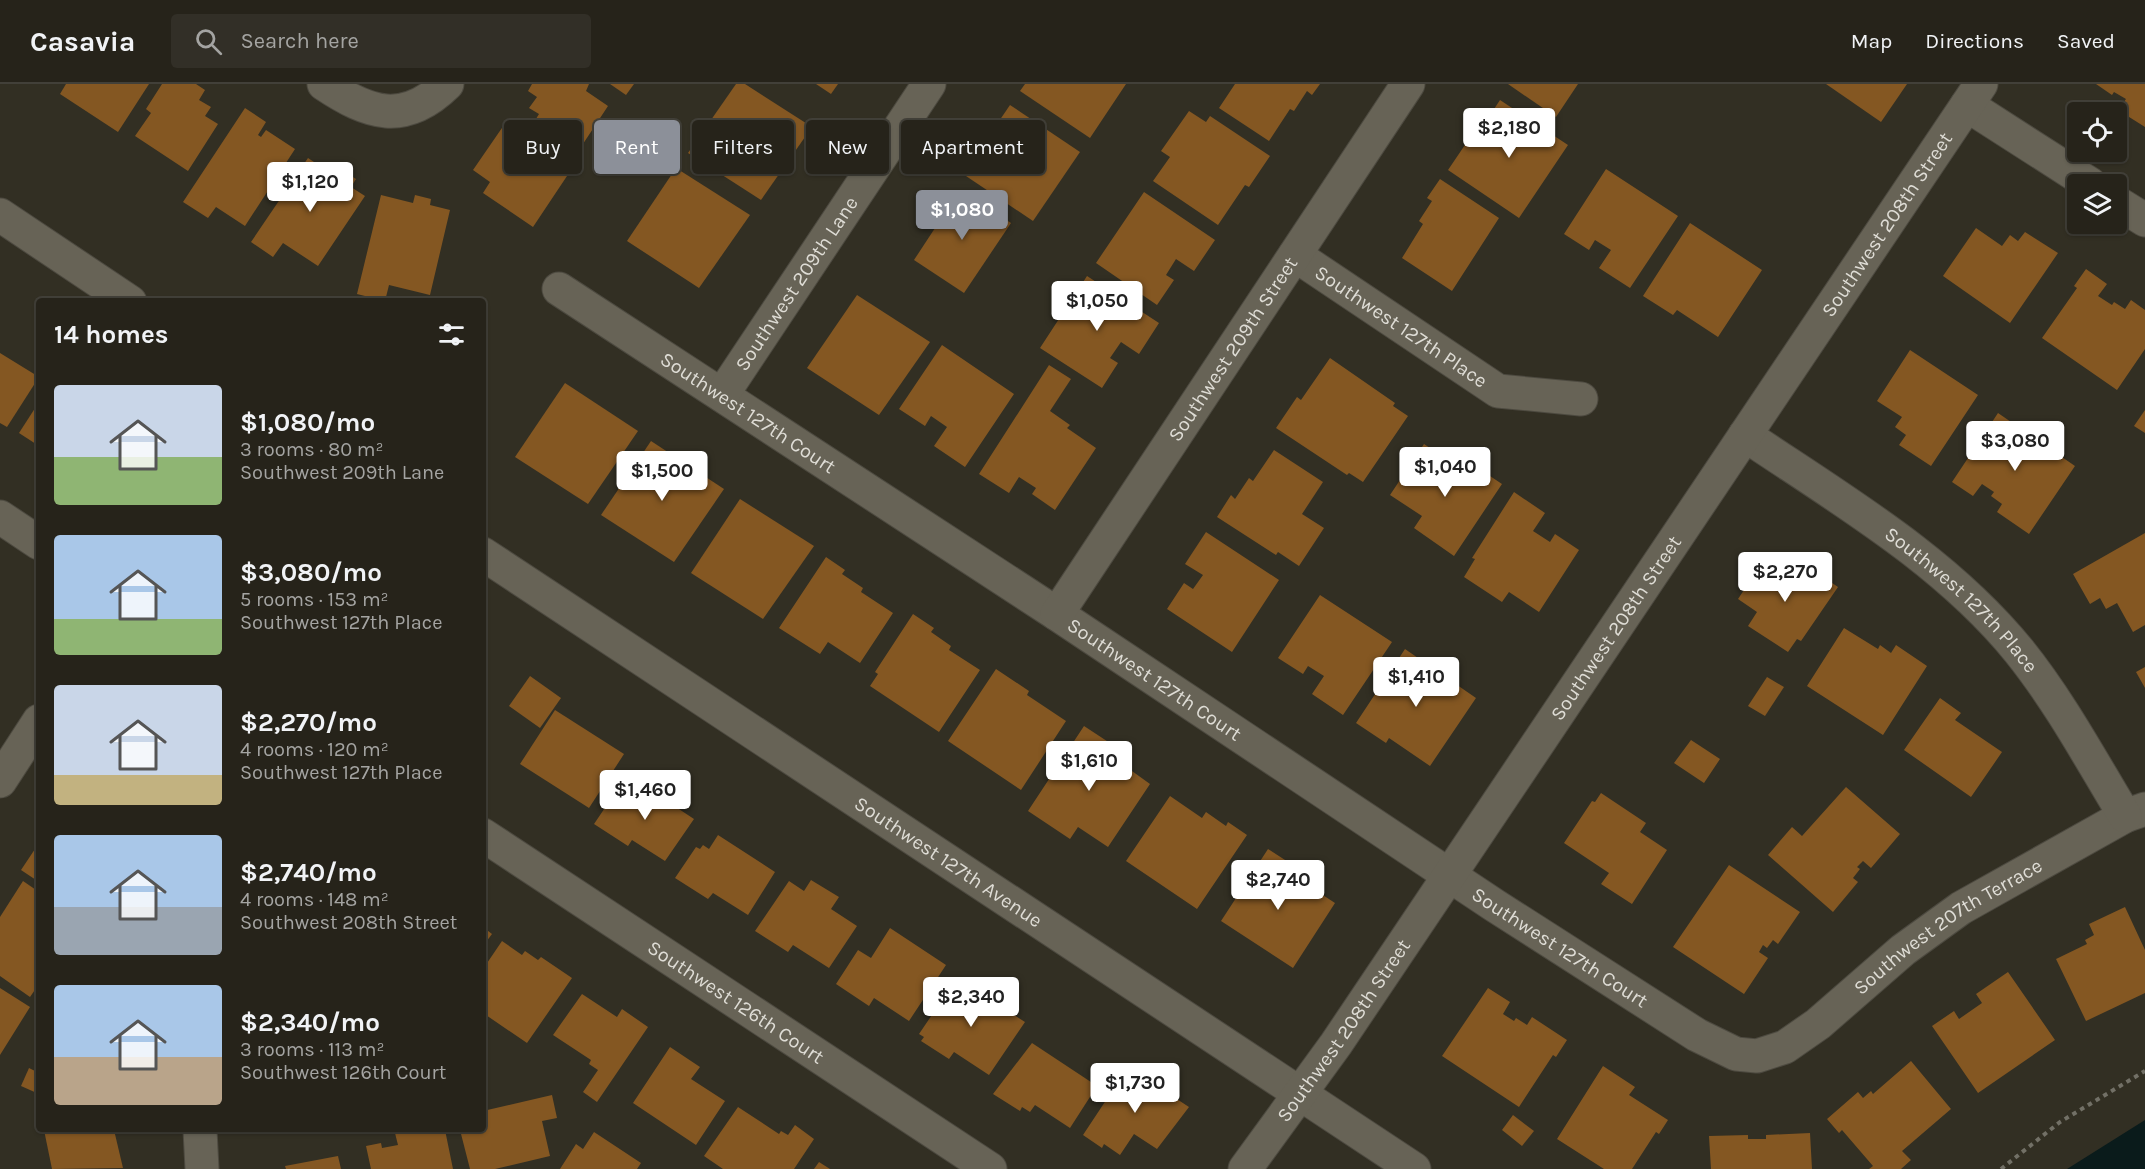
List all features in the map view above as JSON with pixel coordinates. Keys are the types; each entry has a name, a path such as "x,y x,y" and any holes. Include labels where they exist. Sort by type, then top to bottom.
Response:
{"street":[{"path":"324,84 358,105 394,112 424,103 447,84"},
{"name":"Southwest 209th Lane","path":"722,395 929,84"},
{"name":"Southwest 209th Street","path":"1057,614 1408,84"},
{"path":"1974,94 2077,174"},
{"name":"Southwest 208th Street","path":"1245,1169 1336,1044 1974,94"},
{"path":"2127,208 2145,220"},
{"path":"0,215 124,298"},
{"name":"Southwest 127th Place","path":"1294,255 1498,391 1581,399"},
{"name":"Southwest 127th Court","path":"559,289 1057,614 1448,875 1697,1035 1736,1054 1757,1056"},
{"name":"Southwest 127th Place","path":"1745,435 1901,541 1986,615 2047,687 2135,813"},
{"path":"0,517 36,541"},
{"name":"Southwest 127th Avenue","path":"486,556 1414,1169"},
{"path":"0,781 36,726"},
{"name":"Southwest 207th Terrace","path":"1757,1056 1785,1047 1818,1024 1903,950 1961,908 2135,813"},
{"name":"Southwest 126th Court","path":"486,837 990,1169"},
{"path":"200,1132 202,1169"}],"path":[{"path":"2001,1169 2060,1122 2145,1071"}],"shaded area":[{"path":"2145,1120 2145,1169 2067,1169"}],"building":[{"path":"66,84 149,84 118,132 60,94"},
{"path":"162,84 196,84 205,90 199,100 211,107 205,116 218,124 188,171 135,136 151,113 146,109"},
{"path":"532,84 589,84 586,91 608,106 599,120 594,120 594,127 582,145 582,120 535,120 539,114 529,108 537,97 528,91"},
{"path":"610,84 634,84 626,95"},
{"path":"736,84 745,84 806,123 806,136 794,153 794,120 711,120"},
{"path":"816,84 838,84 831,94"},
{"path":"1025,84 1126,84 1090,138 1020,91"},
{"path":"1235,84 1320,84 1312,95 1307,91 1294,111 1290,109 1269,141 1219,108"},
{"path":"1508,84 1578,84 1556,117"},
{"path":"1826,84 1907,84 1881,122"},
{"path":"2096,84 2145,84 2145,127 2127,116 2127,102 2124,102 2126,99 2114,92 2112,95"},
{"path":"1500,100 1568,145 1519,218 1448,170 1469,139 1473,141"},
{"path":"1010,105 1032,120 1000,120"},
{"path":"245,108 266,122 258,135 261,137 266,130 295,149 245,226 216,207 208,218 183,202"},
{"path":"1189,111 1206,122 1210,116 1270,156 1249,187 1245,185 1218,225 1153,181 1170,157 1161,151"},
{"path":"504,125 504,174 568,174 533,227 483,193 490,182 473,170"},
{"path":"1045,128 1080,152 1033,221 963,174 1045,174"},
{"path":"308,158 335,176 340,169 356,179 351,187 365,196 318,266 283,243 273,257 251,242"},
{"path":"1606,169 1678,216 1630,288 1599,268 1611,250 1595,240 1589,250 1564,234"},
{"path":"680,171 750,215 699,288 627,241 672,174 680,174"},
{"path":"721,174 779,174 761,200"},
{"path":"1440,179 1499,218 1452,291 1402,258 1423,224 1419,221 1432,201 1427,198"},
{"path":"960,190 1011,223 964,293 914,260"},
{"path":"1144,192 1215,240 1194,271 1176,259 1166,275 1174,280 1157,305 1096,263"},
{"path":"381,195 413,203 415,195 431,199 430,205 450,210 430,295 389,285 386,298 357,294"},
{"path":"1690,223 1762,270 1718,337 1677,310 1673,315 1643,296"},
{"path":"1976,228 2002,246 2010,235 2018,241 2025,232 2058,253 2010,323 1943,276"},
{"path":"2086,269 2107,284 2098,296 2112,305 2114,302 2125,309 2131,300 2145,310 2145,349 2117,390 2042,338 2077,288 2074,286"},
{"path":"1087,276 1159,323 1139,354 1121,342 1110,358 1118,363 1102,388 1040,348"},
{"path":"857,295 930,342 879,415 807,368"},
{"path":"942,345 1014,394 965,467 934,446 947,427 931,416 925,426 899,409"},
{"path":"1910,350 1978,395 1931,466 1899,445 1906,435 1895,427 1902,417 1877,401"},
{"path":"0,353 36,375 36,382 7,427 0,423"},
{"path":"1330,358 1395,403 1393,406 1408,416 1363,482 1349,473 1347,475 1276,428 1297,397 1301,400"},
{"path":"1049,365 1071,379 1050,411 1070,425 1067,428 1096,448 1055,510 1032,494 1036,488 1019,477 1009,493 979,474"},
{"path":"565,383 638,431 588,504 515,457"},
{"path":"36,407 36,444 19,433"},
{"path":"2145,410 2145,433 2134,426"},
{"path":"1998,413 2075,466 2029,534 1997,512 2002,504 1991,496 1994,492 1982,484 1973,496 1952,482"},
{"path":"651,441 724,489 674,562 601,515"},
{"path":"1424,444 1457,466 1459,462 1477,474 1481,470 1502,484 1454,556 1414,528 1422,516 1390,495"},
{"path":"1274,450 1323,482 1302,514 1324,528 1299,566 1278,552 1276,555 1217,517 1231,495 1235,499 1249,478 1253,481"},
{"path":"1514,492 1545,513 1533,531 1550,542 1555,534 1579,550 1539,612 1509,592 1502,602 1464,577 1475,559 1472,558"},
{"path":"740,499 814,546 763,619 691,573"},
{"path":"1206,532 1279,580 1232,652 1167,609 1184,583 1193,589 1203,575 1185,564"},
{"path":"2145,533 2145,625 2133,632 2117,603 2106,609 2100,598 2090,604 2073,574"},
{"path":"826,557 845,570 842,574 863,588 861,592 893,613 860,663 828,642 820,654 779,628"},
{"path":"1766,557 1787,572 1790,568 1802,576 1800,580 1807,585 1816,572 1838,587 1801,641 1797,639 1788,652 1748,626 1757,612 1738,599"},
{"path":"1320,595 1392,642 1343,715 1312,694 1324,676 1308,666 1303,674 1278,658"},
{"path":"913,614 934,628 931,632 951,646 949,650 980,670 939,732 870,686 878,674 875,672"},
{"path":"1844,628 1878,649 1880,645 1891,653 1896,645 1927,666 1883,735 1807,686"},
{"path":"1405,649 1476,698 1430,766 1389,738 1386,743 1356,723"},
{"path":"2145,667 2145,688 2136,672"},
{"path":"486,669 488,669 488,742 486,742"},
{"path":"996,669 1029,691 1027,695 1066,721 1021,790 948,741"},
{"path":"530,676 561,698 540,728 509,706"},
{"path":"1767,677 1784,687 1765,716 1748,706"},
{"path":"1940,698 1961,713 1955,720 2002,752 1971,797 1904,750"},
{"path":"555,710 624,754 589,808 520,764"},
{"path":"1084,726 1116,747 1103,765 1118,775 1125,766 1150,784 1108,847 1078,827 1070,839 1028,811"},
{"path":"1691,740 1720,759 1704,783 1674,763"},
{"path":"641,784 694,819 665,861 632,840 628,846 594,824 615,793 627,797 636,785 640,787"},
{"path":"1846,787 1900,834 1871,868 1863,861 1857,867 1860,869 1853,878 1858,882 1833,912 1768,855 1792,827 1802,836"},
{"path":"1601,793 1646,823 1640,832 1667,850 1632,904 1601,884 1609,873 1564,843 1592,801 1595,802"},
{"path":"1170,796 1202,818 1206,812 1226,826 1228,822 1247,835 1197,909 1126,861"},
{"path":"718,835 775,872 748,915 713,893 708,899 675,878 696,847 700,849 703,845 709,849"},
{"path":"36,848 36,880 21,870"},
{"path":"1268,849 1299,869 1287,886 1302,896 1309,886 1335,903 1293,968 1221,921"},
{"path":"1729,865 1800,912 1778,944 1773,940 1767,948 1763,945 1759,952 1768,958 1744,994 1673,947"},
{"path":"811,880 839,897 831,909 857,926 829,968 793,945 788,952 755,931 789,881 804,891"},
{"path":"23,881 36,890 36,988 30,997 0,976 0,917"},
{"path":"2125,907 2145,950 2145,993 2086,1021 2056,959 2087,944 2085,940 2094,935 2089,924"},
{"path":"890,928 946,965 909,1021 874,998 869,1006 836,984 858,950 871,958"},
{"path":"486,929 492,934 486,942"},
{"path":"502,941 522,955 525,951 538,960 541,957 572,978 527,1043 486,1015 486,965"},
{"path":"2008,972 2055,1040 1978,1093 1932,1026 1954,1011 1959,1019 1982,1003 1976,994"},
{"path":"957,978 1025,1022 989,1075 954,1052 949,1059 921,1041 924,1037 919,1034"},
{"path":"0,988 30,1007 0,1055"},
{"path":"1488,988 1510,1002 1503,1014 1527,1025 1532,1017 1567,1040 1556,1057 1553,1055 1519,1107 1442,1056"},
{"path":"582,994 617,1017 622,1009 648,1027 597,1102 583,1092 598,1070 589,1064 591,1060 553,1035"},
{"path":"1032,1043 1097,1086 1070,1128 1035,1105 1030,1112 1022,1107 1020,1111 993,1094"},
{"path":"670,1047 700,1067 691,1079 725,1101 696,1145 633,1103"},
{"path":"1911,1061 1951,1109 1902,1151 1911,1160 1901,1169 1869,1169 1873,1166 1842,1130 1839,1133 1827,1119 1858,1092 1863,1098 1871,1091 1873,1094"},
{"path":"1603,1066 1635,1087 1629,1095 1668,1120 1659,1134 1656,1132 1632,1169 1604,1169 1557,1139"},
{"path":"1128,1067 1189,1107 1157,1149 1134,1134 1120,1155 1104,1144 1102,1148 1083,1135"},
{"path":"29,1068 36,1072 36,1093 21,1086"},
{"path":"552,1095 557,1118 542,1121 550,1156 495,1169 470,1169 461,1132 486,1132 486,1110"},
{"path":"738,1107 779,1134 781,1131 788,1135 795,1125 814,1139 794,1169 723,1169 704,1156"},
{"path":"1513,1115 1534,1131 1522,1146 1502,1130"},
{"path":"44,1132 114,1132 123,1168 52,1169"},
{"path":"445,1132 453,1169 371,1169 366,1146 381,1143 382,1148 398,1145 395,1133"},
{"path":"594,1132 641,1163 637,1169 560,1169 576,1144 583,1149"},
{"path":"1810,1133 1812,1169 1711,1169 1709,1136 1748,1135 1748,1139 1766,1139 1766,1135"},
{"path":"338,1156 341,1169 286,1169 285,1166"},
{"path":"819,1162 830,1169 814,1169"}]}
